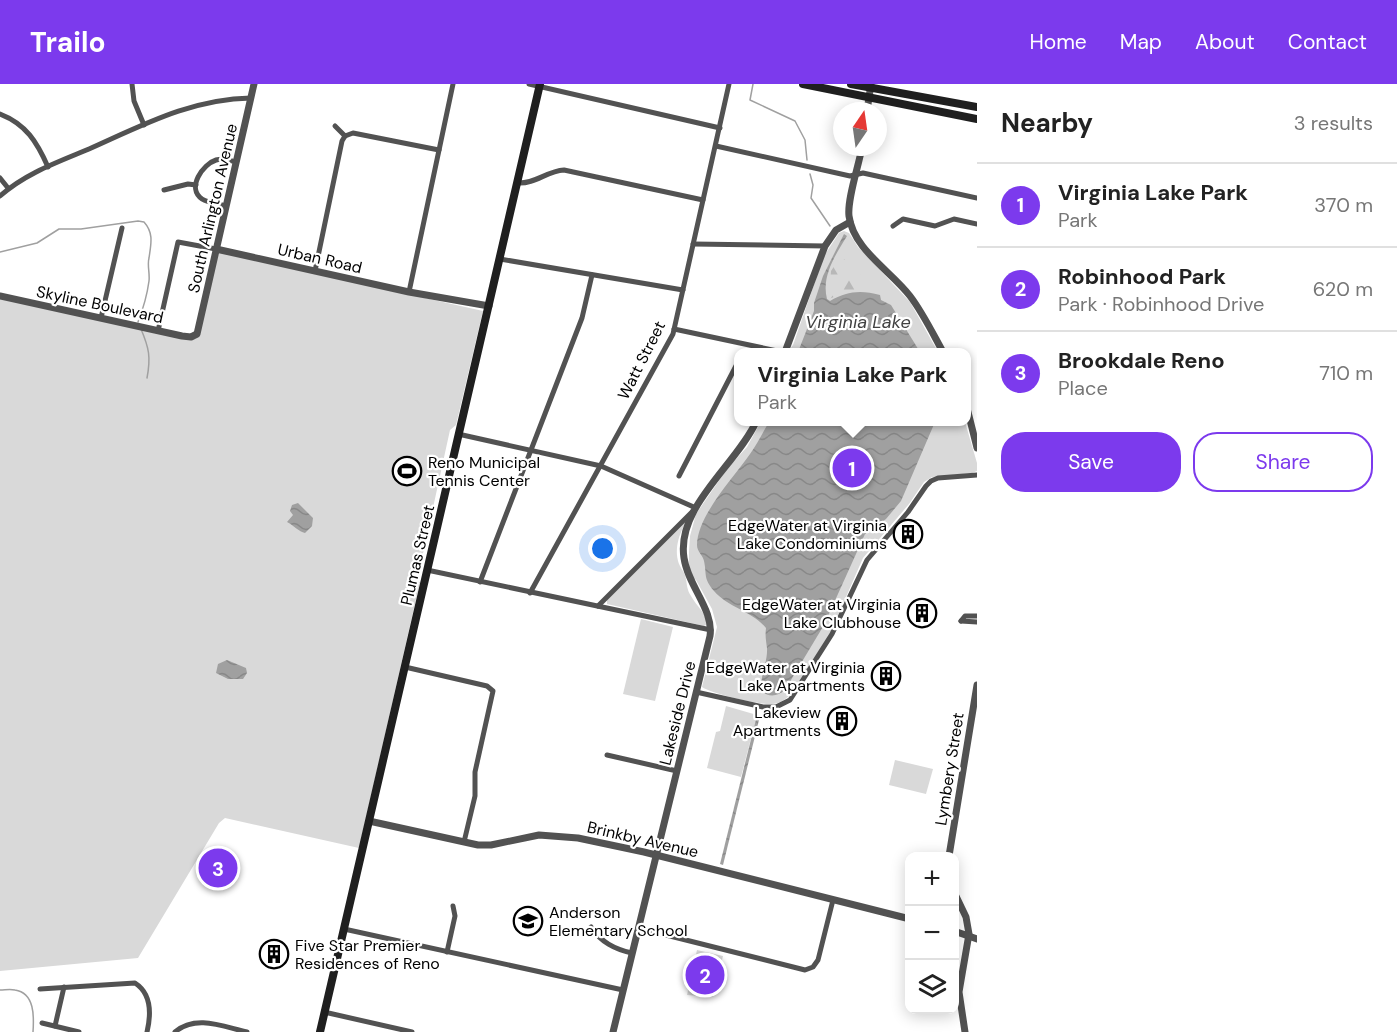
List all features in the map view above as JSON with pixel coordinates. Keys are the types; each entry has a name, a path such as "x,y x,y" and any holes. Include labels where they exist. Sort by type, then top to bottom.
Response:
{"main road":[{"path":"803,84 977,119"},
{"path":"851,84 977,107"},
{"name":"Plumas Street","path":"320,1032 539,85"}],"street":[{"path":"132,84 134,101 144,125"},
{"name":"South Arlington Avenue","path":"194,336 199,329 254,84"},
{"path":"409,292 453,84"},
{"path":"529,84 720,128"},
{"name":"Watt Street","path":"530,593 674,329 729,84"},
{"path":"868,102 870,86"},
{"path":"0,196 30,175 193,105 219,99 251,98"},
{"path":"0,114 16,121 29,132 39,146 48,167"},
{"path":"335,126 345,136"},
{"path":"315,271 342,141 345,136 353,133 439,150"},
{"path":"716,146 850,176 863,173 977,198"},
{"path":"860,156 849,206 850,222 860,242 914,301 941,348"},
{"path":"226,206 202,199 197,194 196,185 199,174 212,162 222,159 236,162"},
{"path":"518,183 530,183 552,172 564,170 703,200"},
{"path":"0,178 8,189"},
{"path":"164,190 188,184 196,185"},
{"path":"893,226 903,219 935,226 954,219 977,224"},
{"path":"785,348 825,246 836,230 850,222"},
{"path":"101,318 122,228"},
{"name":"Urban Road","path":"158,331 178,242 409,292 489,306"},
{"path":"693,244 825,246"},
{"path":"500,259 683,290"},
{"path":"480,582 582,318 592,275"},
{"name":"Skyline Boulevard","path":"0,296 182,336 194,336"},
{"name":"Urban Road","path":"457,301 476,307 486,315"},
{"path":"674,329 762,348"},
{"path":"679,476 734,370"},
{"path":"971,424 977,448"},
{"path":"598,606 696,508 745,442 754,426"},
{"path":"458,434 601,466 696,508"},
{"path":"696,692 763,707 776,707 789,700 836,628 863,566 908,512 926,486 934,479 977,475"},
{"path":"427,570 711,630 708,615 692,584 684,560 684,540 696,508"},
{"path":"977,616 965,616 961,621 977,622"},
{"name":"Lakeside Drive","path":"613,1032 711,630"},
{"path":"405,667 487,686 493,691 475,772 475,796 464,842"},
{"name":"Lymbery Street","path":"950,852 977,690"},
{"path":"607,755 677,771"},
{"name":"Brinkby Avenue","path":"369,821 485,846 525,837 563,836 656,855 905,919"},
{"path":"638,928 805,970 813,967 818,960 833,900"},
{"path":"959,902 966,917 969,934 959,992 965,1032"},
{"path":"447,952 455,916 453,906"},
{"path":"591,927 607,943 632,953"},
{"path":"344,929 623,990"},
{"path":"959,932 977,939"},
{"path":"40,989 135,983 141,986 150,1009 147,1032"},
{"path":"55,1026 64,987"},
{"path":"324,1012 412,1032"},
{"path":"176,1032 196,1022 247,1032"},
{"path":"42,1023 79,1032"}],"green space":[{"path":"844,231 849,233 858,247 910,302 936,348 791,348 824,256 839,233"},
{"path":"219,252 483,311 456,425 450,430 417,581 420,582 359,848 225,818 219,823 138,958 0,971 0,299 196,337"},
{"path":"841,256 876,290 851,290 829,299 831,271"},
{"path":"966,426 977,463 977,471 972,473 932,477 924,482 909,504 863,558 829,636 789,696 779,703 772,704 757,703 715,693 702,687 717,627 712,609 693,578 689,565 690,536 696,514 727,469 747,447 758,427"},
{"path":"687,521 678,542 678,560 689,592 703,612 707,624 704,626 607,604 607,599 682,523"},
{"path":"641,619 673,627 655,701 623,694"},
{"path":"726,706 757,715 741,777 707,768 716,732 720,731"},
{"path":"895,760 933,769 926,794 889,785"},
{"path":"697,950 723,956 713,997 687,995"}],"water":[{"name":"Virginia Lake","path":"844,234 847,236 828,274 827,299 830,301 854,292 880,295 881,300 891,305 918,348 800,348 814,311 814,303 823,276"},
{"path":"767,426 933,426 901,501 886,519 865,534 824,625 785,690 774,695 768,695 762,691 767,654 766,628 754,617 726,602 714,591 707,579 703,559 697,545 703,522 726,485 750,454"},
{"path":"298,503 313,518 312,526 305,533 287,522 293,515 290,511 292,505"},
{"path":"227,660 246,668 247,673 243,679 228,679 216,673 218,664"},
{"path":"757,715 760,716 723,865 720,864"}],"waterway":[{"path":"753,84 750,100 795,121 805,140 807,160"},
{"path":"810,174 813,185 811,198 830,226"},
{"path":"0,252 37,243 59,229 81,229 144,222 151,239 149,278 138,322"},
{"path":"141,329 148,353 147,378"},
{"path":"0,990 22,992 30,1001 33,1032"}],"place":[{"name":"Virginia Lake Park","path":"852,468"},
{"name":"Reno Municipal Tennis Center","path":"407,471"},
{"name":"EdgeWater at Virginia Lake Condominiums","path":"908,534"},
{"name":"EdgeWater at Virginia Lake Clubhouse","path":"922,613"},
{"name":"EdgeWater at Virginia Lake Apartments","path":"886,676"},
{"name":"Lakeview Apartments","path":"842,721"},
{"name":"Brookdale Reno","path":"218,868"},
{"name":"Anderson Elementary School","path":"528,921"},
{"name":"Five Star Premier Residences of Reno","path":"274,954"},
{"name":"Robinhood Park","path":"705,975"}]}
